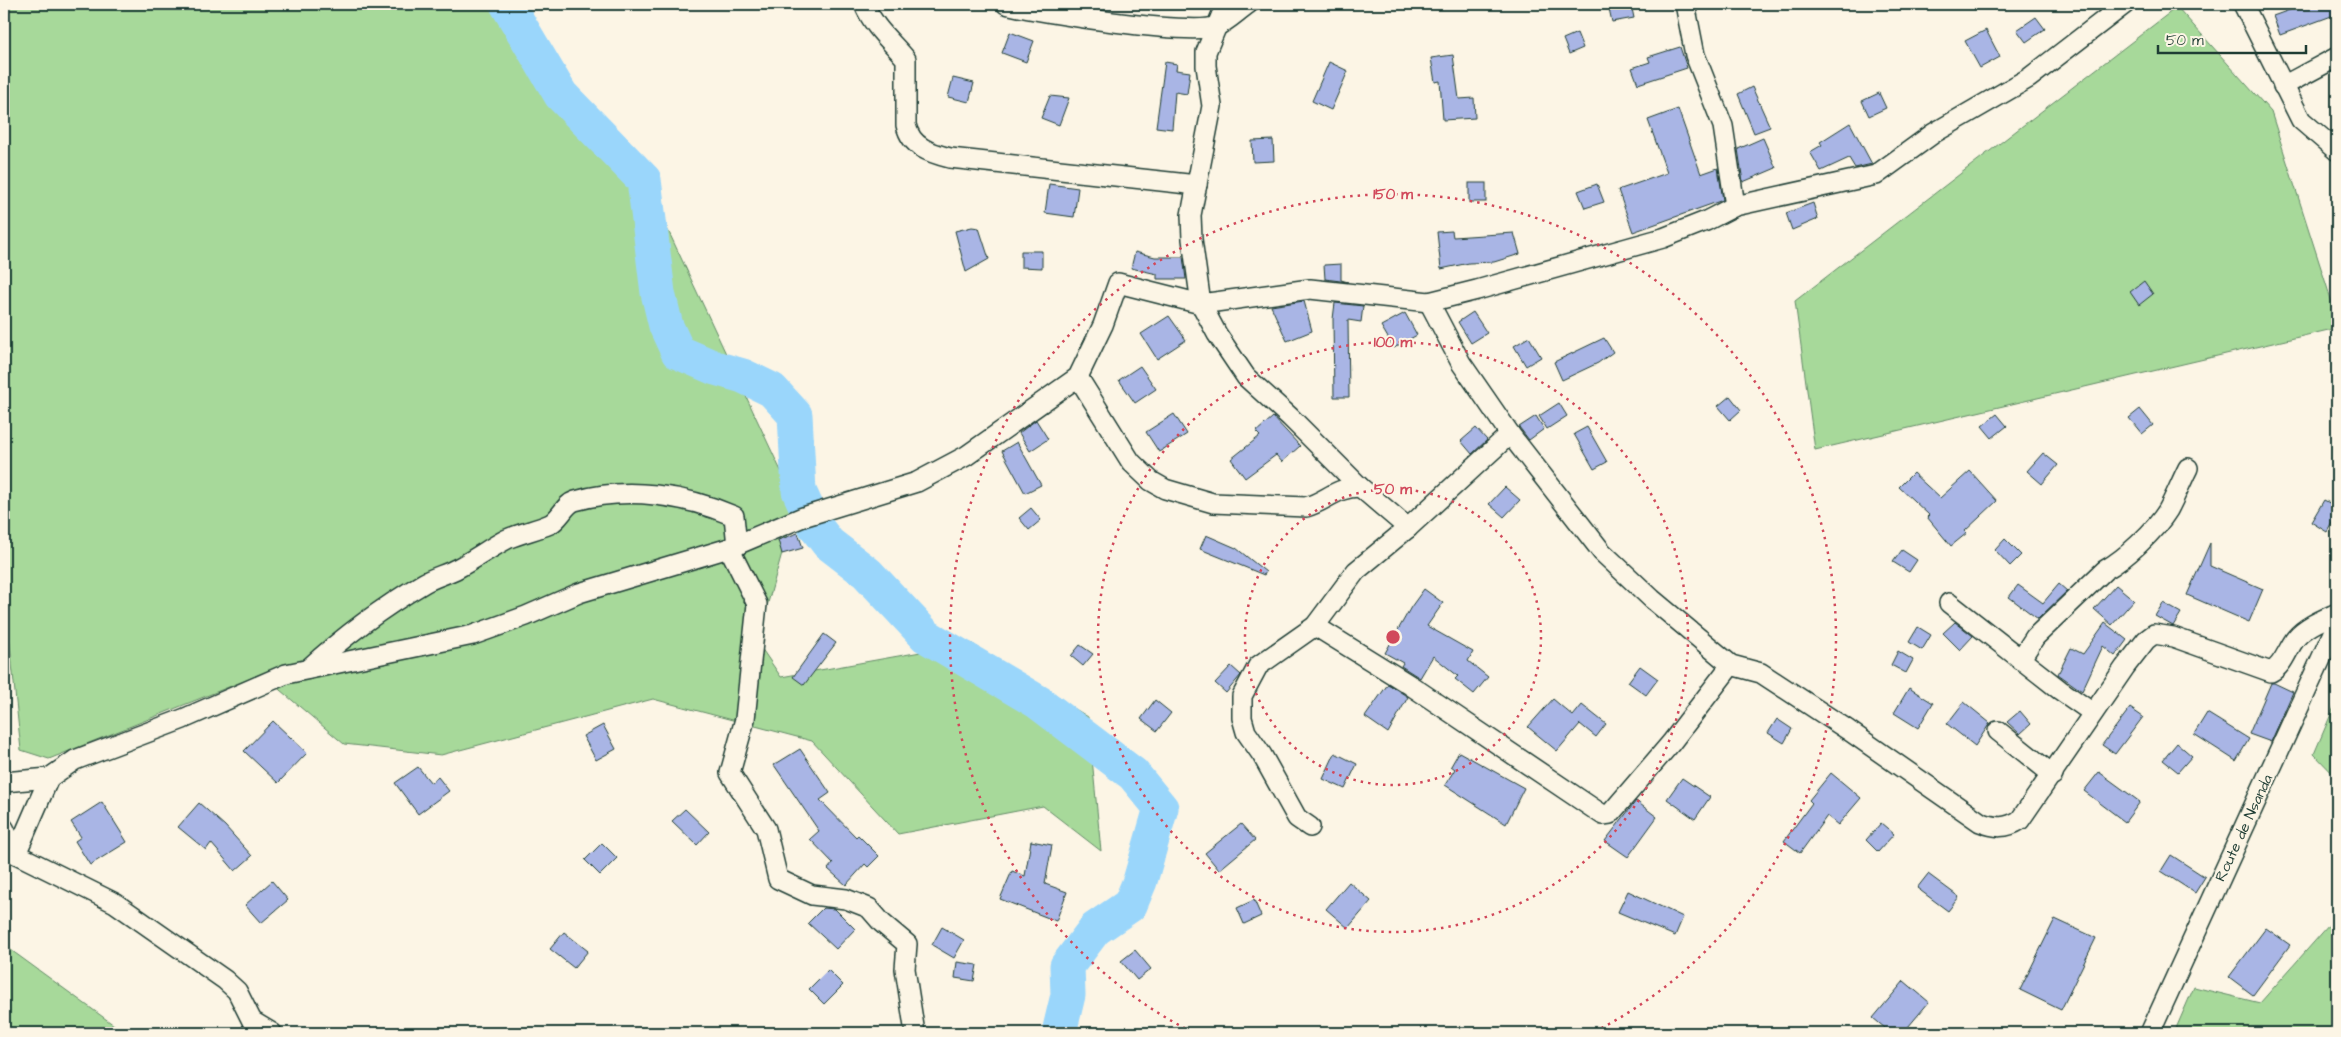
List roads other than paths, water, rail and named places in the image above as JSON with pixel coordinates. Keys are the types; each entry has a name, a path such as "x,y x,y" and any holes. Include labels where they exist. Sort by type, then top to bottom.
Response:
{"street":[{"path":"864,4 869,15 887,40 906,59 908,136 925,150 950,158 1197,185"},
{"path":"1006,4 1058,14 1186,28 1216,26 1248,4"},
{"path":"1226,4 1206,52 1206,66 1212,106 1190,215 1202,304 1217,334 1246,378 1290,417 1360,486 1408,528"},
{"path":"1685,4 1695,54 1723,126 1734,206"},
{"path":"4,782 49,778 75,760 183,719 286,674 473,635 526,616 579,593 733,547 811,514 840,504 870,498 925,478 966,456 1078,377 1103,325 1118,283 1202,304 1310,289 1429,302 1663,238 1706,221 1734,206 1876,175 1934,133 2029,78 2126,4"},
{"path":"2243,4 2301,120 2337,151"},
{"path":"2283,86 2337,57"},
{"path":"1429,302 1462,363 1510,434 1602,552 1652,599 1731,665 1762,673 1980,822 1990,826 2011,826 2020,820 2053,775 2093,713 2146,640 2154,634 2173,637 2271,672 2278,668 2297,636 2319,621 2337,613"},
{"path":"1078,377 1130,462 1151,481 1165,488 1212,503 1306,507 1317,504 1346,487 1360,486"},
{"path":"1310,827 1297,818 1262,755 1246,732 1242,718 1242,696 1258,666 1315,626 1356,571 1408,528 1510,434"},
{"path":"2020,660 2034,637 2105,570 2114,565 2142,540 2167,512 2188,468"},
{"path":"308,670 341,638 386,607 426,582 456,569 509,538 555,521 572,502 614,494 651,494 713,507 734,516 733,547 756,604 745,719 730,773 766,829 778,879 812,895 846,899 870,908 882,923 907,944 905,969 915,1033"},
{"path":"1949,603 2020,660 2093,713"},
{"name":"Route de Nsanda","path":"2150,1033 2337,624"},
{"path":"1315,626 1410,685 1603,814 1610,814 1671,743 1731,665"},
{"path":"1998,731 2053,775"},
{"path":"16,854 49,778"},
{"path":"4,828 16,854 115,903 128,914 175,944 237,991 249,1027 272,1033"}],"waterway":[{"path":"507,4 561,95 644,180 658,293 666,326 678,352 715,368 743,376 772,390 795,415 799,491 815,526 828,543 867,573 926,636 1038,702 1133,774 1161,808 1140,881 1130,905 1095,929 1067,966 1068,995 1059,1033"}]}
